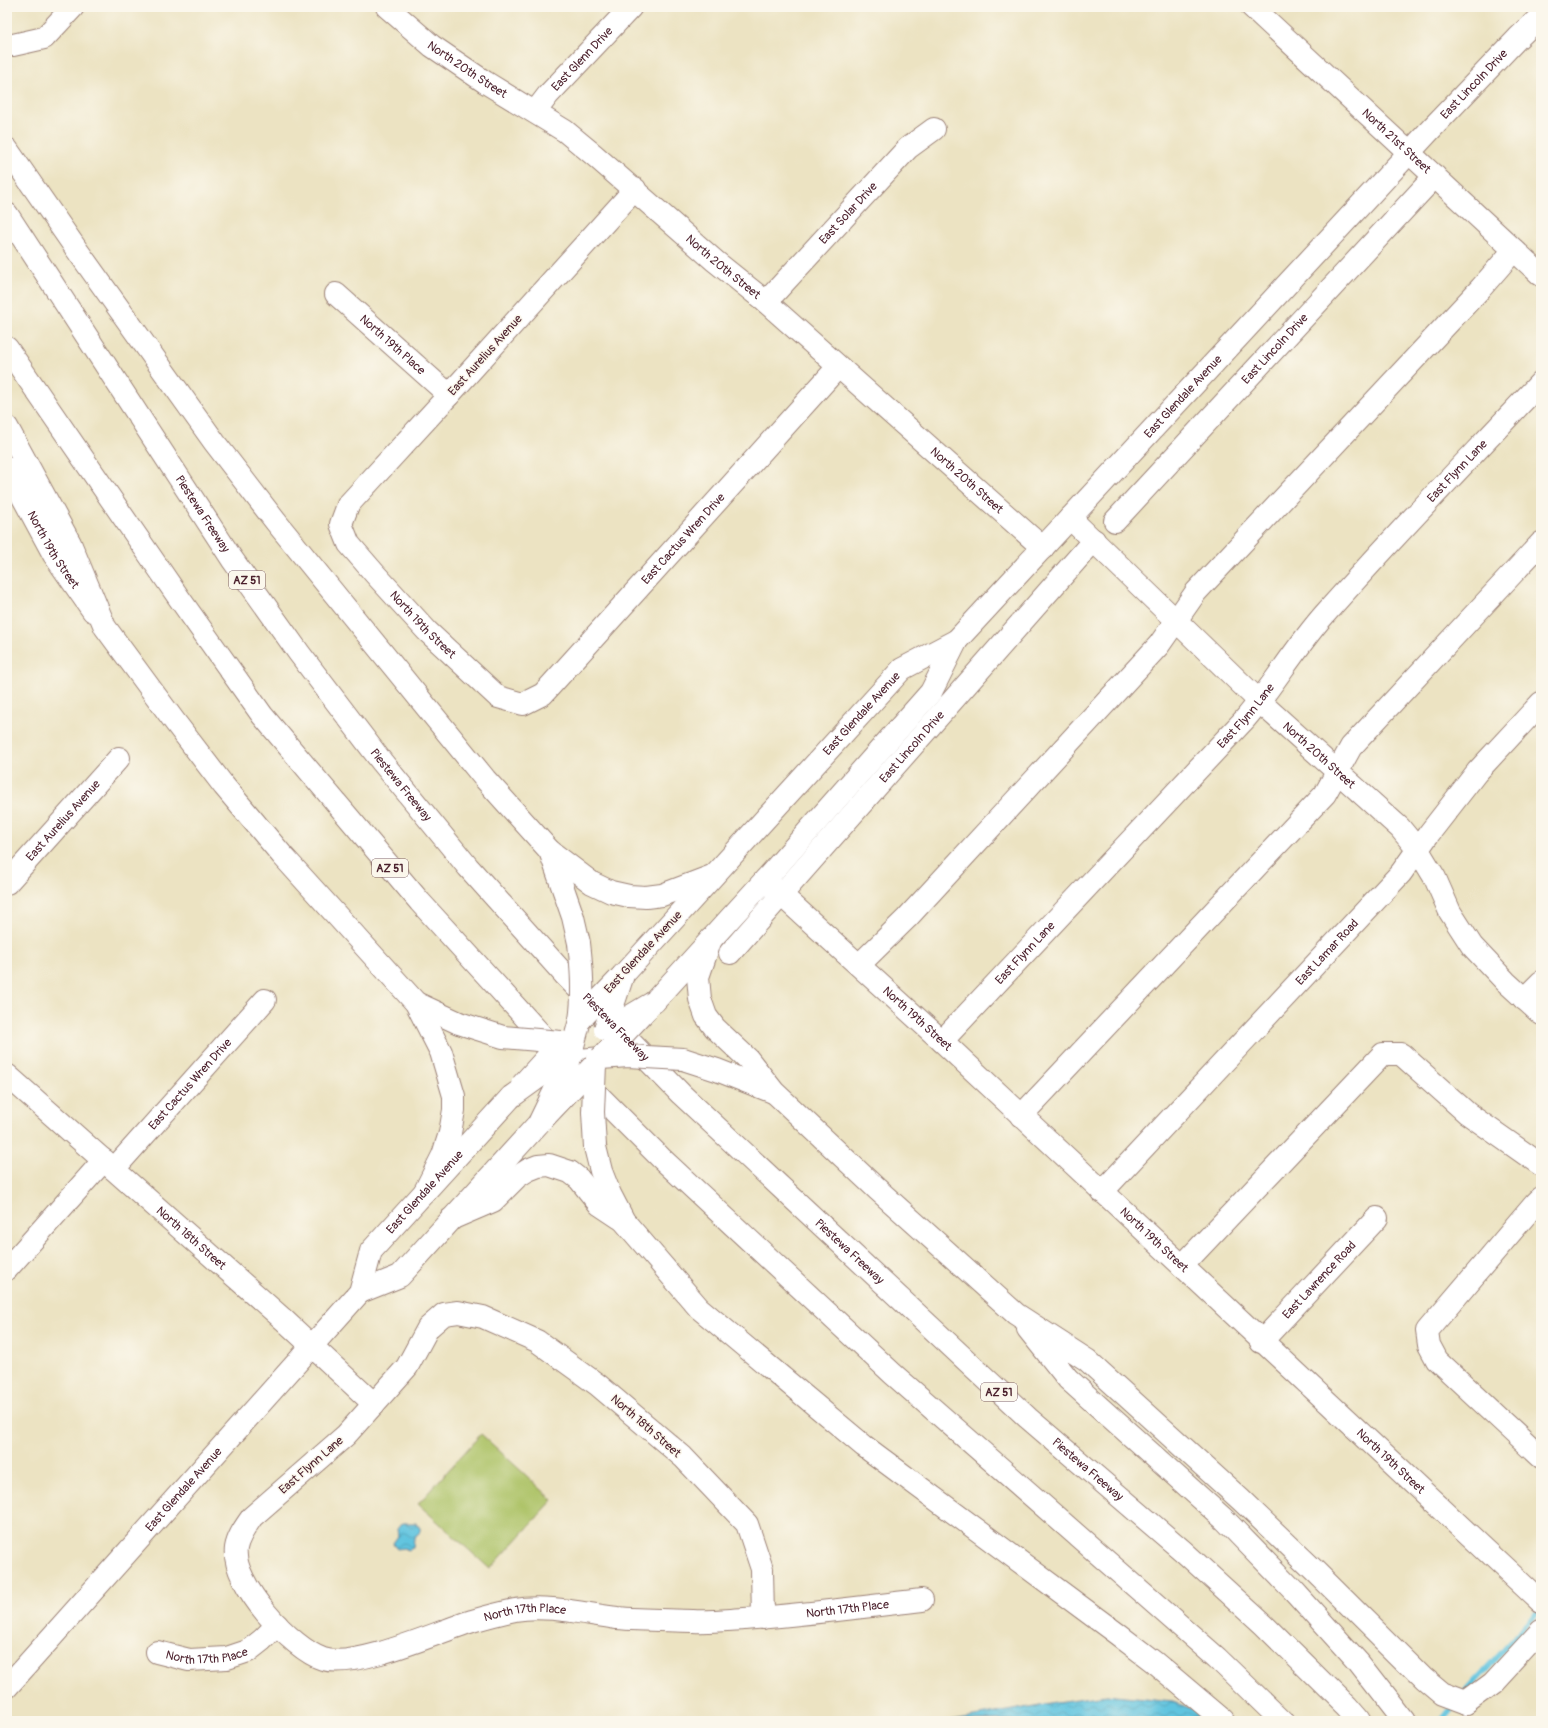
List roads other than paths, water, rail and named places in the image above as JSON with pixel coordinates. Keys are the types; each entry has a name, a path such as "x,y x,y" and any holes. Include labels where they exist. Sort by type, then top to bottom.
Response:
{"main road":[{"path":"13,44 44,38 73,7"},
{"name":"North 20th Street","path":"387,7 432,46 484,82 535,112 564,132 635,189 715,262 766,302 1043,548"},
{"name":"East Glenn Drive","path":"535,112 548,95 631,7"},
{"name":"North 21st Street","path":"1252,7 1541,275"},
{"name":"East Lincoln Drive","path":"1409,152 1475,82 1541,16"},
{"name":"East Solar Drive","path":"766,302 908,148 934,129"},
{"path":"7,149 215,443 276,522 485,779 550,851 592,883 611,892 629,896 646,897 662,895 712,876"},
{"name":"East Glendale Avenue","path":"360,1292 400,1276 597,1060 654,1002 712,939 931,692 957,640 1409,152"},
{"name":"East Lincoln Drive","path":"1115,521 1435,176"},
{"name":"East Aurelius Avenue","path":"341,524 348,505 635,189"},
{"name":"Piestewa Freeway","path":"7,214 237,566 299,654 382,762 468,867 564,974 681,1094 931,1329 1028,1418 1183,1551 1290,1650 1353,1714"},
{"path":"859,965 913,912 1149,656 1159,645 1196,592 1481,288 1514,250"},
{"name":"North 19th Place","path":"336,294 449,395"},
{"name":"AZ 51","path":"7,348 178,598 262,715 414,896 522,1016 616,1115 893,1374 1217,1658 1282,1721"},
{"name":"East Cactus Wren Drive","path":"523,704 542,694 838,367"},
{"name":"East Flynn Lane","path":"942,1041 1245,719 1260,702 1282,668 1323,616 1541,382"},
{"path":"7,427 70,543 105,627 224,786 316,894 416,1003 441,1052 454,1096 454,1110 450,1133 443,1155 424,1193"},
{"name":"North 19th Street","path":"7,468 54,555 105,627"},
{"name":"North 20th Street","path":"1070,518 1260,702 1400,828 1418,850 1435,878 1450,912 1472,946 1541,1014"},
{"name":"North 19th Street","path":"341,524 349,544 427,631 498,697 523,704"},
{"name":"East Lincoln Drive","path":"730,953 1094,540"},
{"path":"1021,1116 1325,794 1351,747 1541,543"},
{"name":"East Glendale Avenue","path":"7,1687 360,1292 371,1251 511,1097 571,1040 623,975 902,669 957,640"},
{"name":"East Lamar Road","path":"1102,1192 1402,874 1418,850 1477,772 1541,703"},
{"name":"East Aurelius Avenue","path":"7,883 119,758"},
{"path":"539,1123 571,1040 582,1004 578,943 573,917 550,851"},
{"name":"North 19th Street","path":"765,880 942,1041 1261,1342 1541,1602"},
{"path":"712,939 698,977 698,990 706,1016 715,1028 748,1059 774,1092 877,1189 1016,1314 1087,1360 1241,1500 1423,1678 1442,1694 1466,1703 1493,1683 1541,1631"},
{"path":"623,975 605,1029 597,1060 593,1112 595,1147 601,1171 624,1221 699,1308 864,1446 1110,1628 1224,1721"},
{"path":"1524,998 1541,982"},
{"name":"East Cactus Wren Drive","path":"7,1269 109,1165 265,1000"},
{"path":"416,1003 459,1022 503,1037 571,1040 605,1029 654,1002"},
{"path":"571,1040 597,1060 628,1056 683,1059 717,1070 774,1092"},
{"path":"1182,1266 1383,1054 1402,1054 1467,1113 1541,1165"},
{"name":"North 18th Street","path":"7,1075 374,1404"},
{"path":"451,1219 493,1201 517,1177 528,1170 538,1166 549,1165 570,1172 579,1179 599,1204 624,1221"},
{"path":"1541,1198 1427,1331 1429,1345 1437,1360 1541,1457"},
{"name":"East Lawrence Road","path":"1261,1342 1377,1218"},
{"name":"North 18th Street","path":"444,1314 458,1312 483,1317 537,1341 598,1384 683,1457 747,1524 762,1569 763,1618"},
{"name":"East Flynn Lane","path":"276,1625 247,1588 239,1569 236,1549 241,1533 252,1517 346,1435 407,1367 428,1328 444,1314"},
{"path":"1016,1314 1068,1379 1225,1520 1294,1590 1358,1662 1399,1714"},
{"name":"North 17th Place","path":"157,1652 189,1660 227,1658 248,1651 262,1640 276,1625 306,1649 324,1659 345,1660 383,1652 473,1620 531,1608 621,1618 696,1621 763,1618 922,1600"}],"water":[{"path":"402,1523 416,1523 420,1528 420,1532 414,1538 413,1548 407,1550 405,1548 397,1549 393,1543 398,1536 397,1529"},
{"path":"1106,1695 1173,1702 1227,1721 952,1721 1056,1702"}],"waterway":[{"path":"1466,1692 1541,1609"},
{"path":"1441,1721 1455,1704"}]}
